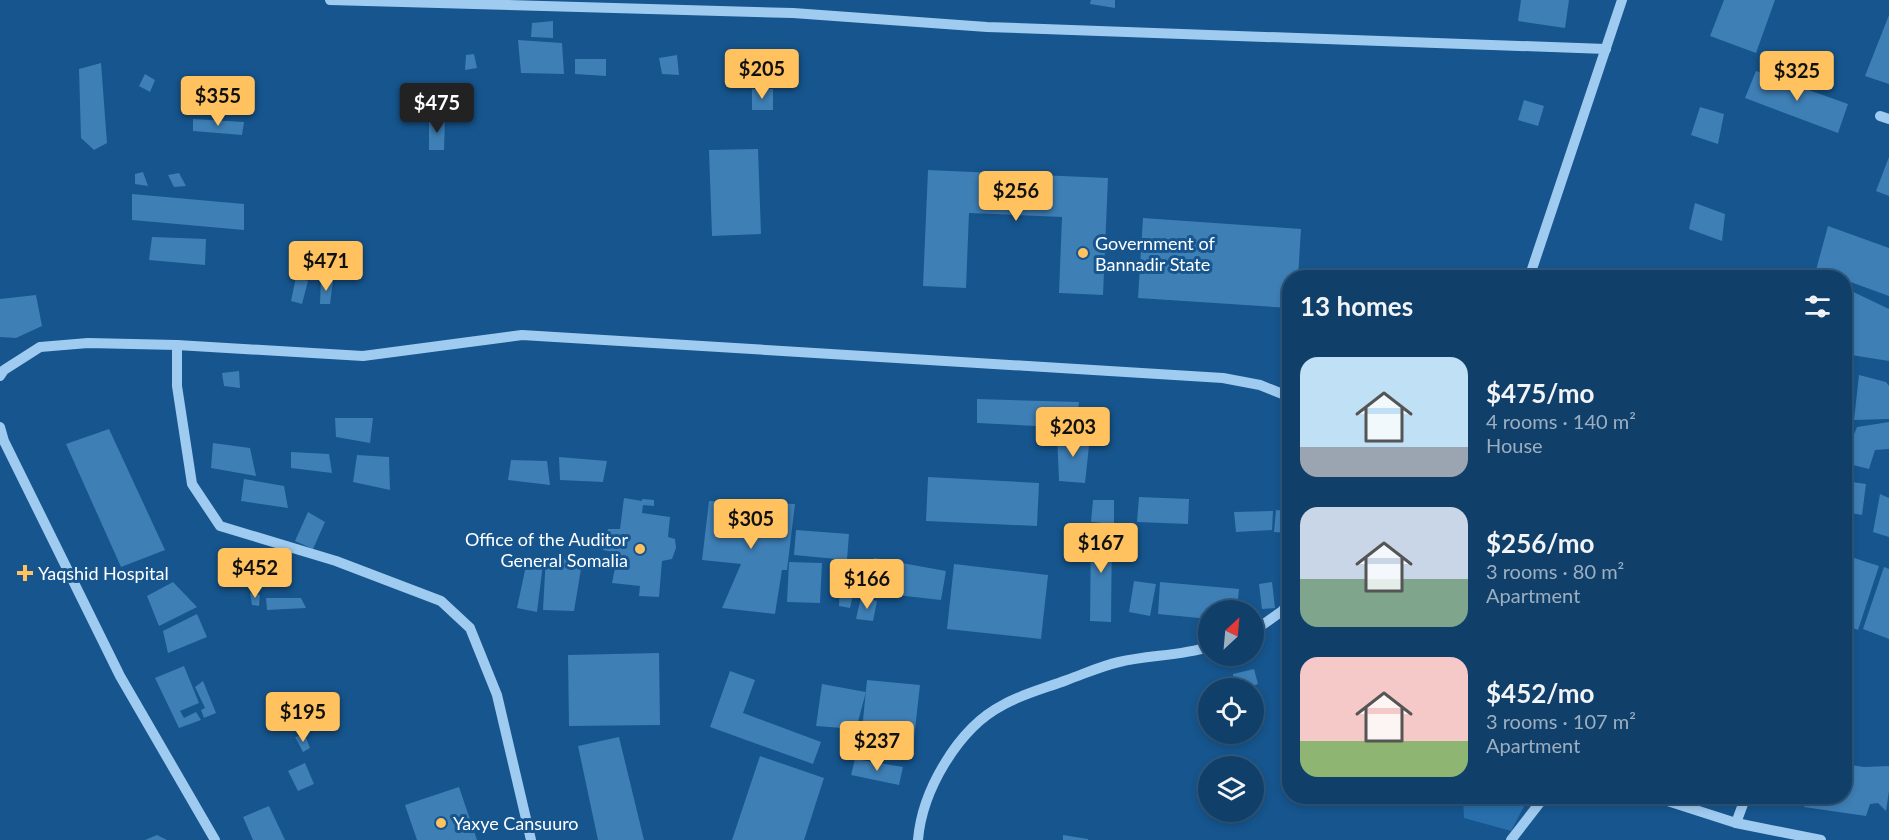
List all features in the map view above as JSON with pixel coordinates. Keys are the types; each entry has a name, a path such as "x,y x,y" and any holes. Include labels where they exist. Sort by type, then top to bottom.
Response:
{"street":[{"path":"330,0 793,13 987,27 1606,49"},
{"path":"793,13 795,0"},
{"path":"1532,270 1622,0"},
{"path":"0,376 4,370 40,347 88,343 177,345 363,356 522,335 1223,378 1260,385 1282,394"},
{"path":"177,345 177,386 192,484 220,526 336,561 441,601 470,628 497,695 531,840"},
{"path":"0,427 4,441 120,676 215,840"},
{"path":"1264,624 1282,611"},
{"path":"918,840 932,788 951,752 973,727 1002,705 1118,662 1198,650"},
{"path":"1511,840 1539,804"},
{"path":"1676,804 1736,824 1821,840"},
{"path":"1736,824 1743,804"}],"shaded area":[{"path":"1463,804 1525,804 1511,831 1464,818"}],"building":[{"path":"1091,0 1115,0 1115,8 1090,4"},
{"path":"1521,0 1569,0 1565,28 1518,21"},
{"path":"1724,0 1775,0 1756,53 1710,36"},
{"path":"1889,15 1889,84 1865,76"},
{"path":"553,21 553,38 531,37 532,23"},
{"path":"518,40 562,43 564,74 521,73"},
{"path":"474,54 477,68 465,70 466,55"},
{"path":"677,55 679,75 662,74 659,58"},
{"path":"575,59 606,59 606,76 575,74"},
{"path":"101,63 107,143 94,150 81,138 79,69"},
{"path":"1756,71 1848,104 1838,133 1745,98"},
{"path":"145,74 155,80 150,92 139,86"},
{"path":"752,89 773,89 773,110 752,110"},
{"path":"1524,100 1544,106 1538,126 1518,120"},
{"path":"1700,107 1724,114 1718,144 1691,135"},
{"path":"445,118 444,150 429,150 429,120"},
{"path":"193,119 244,122 242,135 193,131"},
{"path":"758,149 761,234 712,236 709,150"},
{"path":"1889,157 1889,196 1876,191"},
{"name":"Government of Bannadir State","path":"928,170 1108,178 1103,295 1059,293 1062,217 969,213 966,288 923,286"},
{"path":"143,172 148,186 135,184 135,174"},
{"path":"179,173 186,186 174,187 168,175"},
{"path":"132,194 244,204 244,230 132,220"},
{"path":"1695,203 1725,214 1722,241 1689,229"},
{"name":"Government of Bannadir State","path":"1143,218 1301,229 1298,270 1282,270 1282,307 1138,298"},
{"path":"1828,226 1889,248 1889,296 1852,283 1852,270 1816,270"},
{"path":"152,237 206,239 205,265 149,260"},
{"path":"296,277 308,281 302,304 291,301"},
{"path":"321,279 333,281 330,304 320,304"},
{"path":"1852,291 1889,309 1889,361 1852,355"},
{"path":"36,295 42,326 16,338 0,337 0,299"},
{"path":"239,371 240,388 224,386 222,373"},
{"path":"1859,375 1886,382 1889,386 1889,419 1854,420"},
{"path":"977,399 1079,402 1076,428 977,423"},
{"path":"335,418 373,418 370,443 336,437"},
{"path":"1889,422 1889,449 1875,450 1869,469 1852,465 1852,439 1857,427"},
{"path":"109,429 165,550 121,567 66,444"},
{"path":"1057,433 1090,437 1085,483 1059,481"},
{"path":"213,443 250,448 256,476 211,468"},
{"path":"291,452 329,454 332,473 291,468"},
{"path":"357,455 389,457 390,490 353,482"},
{"path":"559,457 607,461 603,482 560,480"},
{"path":"511,460 547,461 550,485 508,480"},
{"path":"928,477 1039,483 1037,526 926,521"},
{"path":"244,479 284,486 288,508 241,501"},
{"path":"1852,482 1866,484 1862,515 1852,513"},
{"path":"1880,494 1889,498 1889,537 1873,532"},
{"path":"1139,497 1189,499 1188,524 1137,522"},
{"name":"Office of the Auditor General Somalia","path":"624,498 654,500 654,506 643,505 642,513 670,517 668,537 675,539 676,548 672,559 662,561 659,597 639,596 640,586 612,583 618,553 603,550 608,529 620,529"},
{"path":"1093,500 1114,500 1114,524 1091,522"},
{"path":"709,501 795,504 787,570 782,570 775,614 722,608 741,564 702,560"},
{"path":"1276,510 1282,510 1282,532 1274,532"},
{"path":"1273,511 1272,530 1236,532 1234,512"},
{"path":"308,512 325,522 313,549 295,541"},
{"path":"1091,527 1112,527 1111,622 1090,621"},
{"path":"796,530 849,534 847,560 794,555"},
{"path":"546,555 582,563 574,611 543,610"},
{"path":"528,556 543,564 537,612 517,608"},
{"path":"1852,557 1879,566 1858,630 1852,628"},
{"path":"874,558 946,571 941,600 869,592"},
{"path":"789,562 822,563 820,603 787,602"},
{"path":"954,564 1048,575 1041,639 947,629"},
{"path":"1884,567 1889,569 1889,639 1863,629"},
{"path":"1134,581 1156,584 1150,616 1129,612"},
{"path":"173,582 197,607 159,626 147,596"},
{"path":"1160,582 1239,589 1238,600 1198,600 1198,618 1158,614"},
{"path":"1272,582 1275,608 1264,609 1259,584"},
{"path":"840,584 855,586 850,608 839,606"},
{"path":"250,593 260,595 259,606 252,605"},
{"path":"861,597 877,601 873,621 856,619"},
{"path":"266,598 301,598 306,608 267,610"},
{"path":"197,614 207,637 168,653 163,631"},
{"path":"659,653 660,725 569,726 568,655"},
{"path":"184,666 199,703 180,711 184,718 196,712 201,720 179,728 155,678"},
{"path":"1254,669 1256,678 1233,678 1233,674"},
{"path":"730,671 755,680 743,713 821,742 813,764 710,727"},
{"path":"867,680 920,685 912,756 860,750"},
{"path":"203,681 216,713 204,718 201,710 205,708 195,687"},
{"path":"822,684 866,692 856,729 816,726"},
{"path":"305,735 310,748 303,752 295,737"},
{"path":"619,737 644,840 598,840 578,746"},
{"path":"760,756 824,778 804,840 732,840"},
{"path":"855,759 903,767 899,785 851,775"},
{"path":"305,763 314,784 298,791 288,771"},
{"path":"1852,765 1889,766 1886,811 1878,803 1870,804 1866,816 1804,807 1805,804 1852,804"},
{"name":"Yaxye Cansuuro","path":"459,787 477,840 417,840 405,805"},
{"path":"269,806 285,840 253,840 243,817"},
{"path":"157,835 167,840 145,840"},
{"path":"1063,835 1088,839 1088,840 1063,840"}],"place":[{"name":"Government of Bannadir State","path":"1083,253"},
{"name":"Office of the Auditor General Somalia","path":"640,549"},
{"name":"Yaqshid Hospital","path":"25,573"},
{"name":"Yaxye Cansuuro","path":"441,823"}]}
